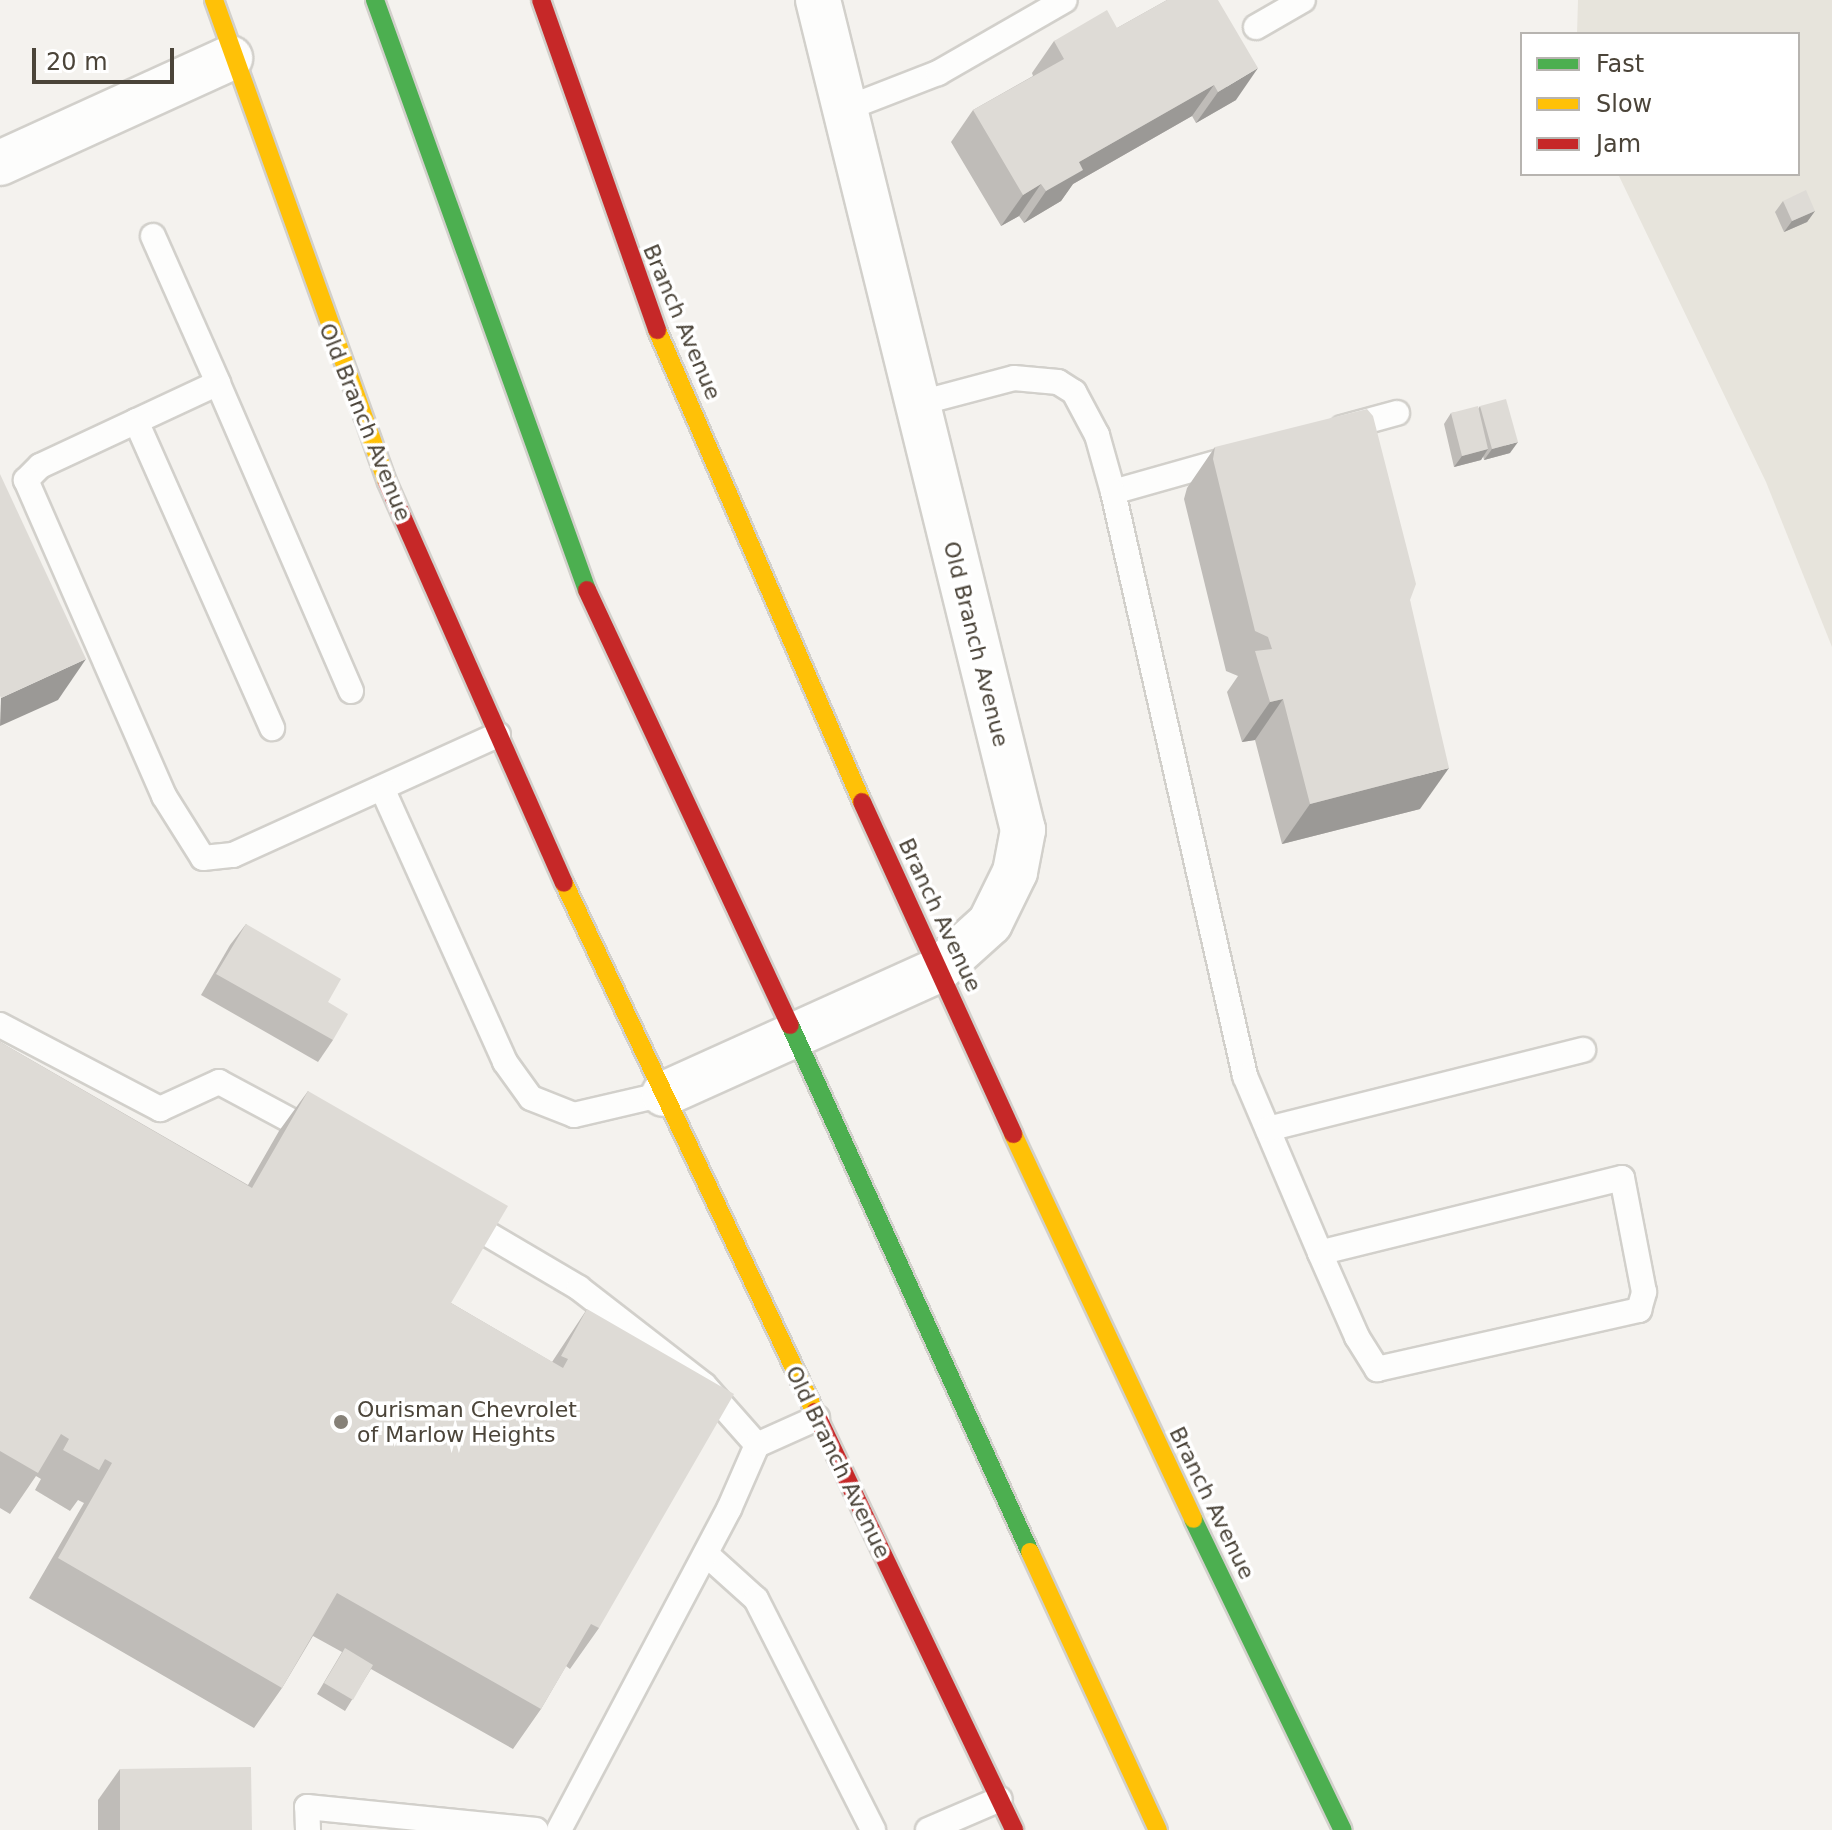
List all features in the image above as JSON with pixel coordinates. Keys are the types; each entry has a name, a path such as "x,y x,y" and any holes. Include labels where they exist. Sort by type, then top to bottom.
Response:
{"main road":[{"name":"Old Branch Avenue","path":"214,0 230,58 367,436 498,735 664,1094 1014,1830"},
{"path":"375,0 589,594 959,1388 1102,1717 1158,1830"},
{"name":"Branch Avenue","path":"541,0 645,301 938,970 1151,1432 1343,1830"},
{"path":"1102,1717 1142,1830"}],"street":[{"name":"Old Branch Avenue","path":"664,1094 938,970 990,923 1015,872 1023,830 818,0"},
{"path":"0,163 230,58"}],"lane":[{"path":"845,109 938,73 1065,0"},
{"path":"1256,27 1303,0"},
{"path":"153,236 351,691"},
{"path":"916,404 1014,378 1058,382 1074,392 1097,435 1113,492 1245,1076 1320,1253 1377,1369 1639,1310 1644,1292 1622,1178 1320,1253"},
{"path":"218,383 40,466 26,480 164,796 203,858 233,855 498,735"},
{"path":"1322,433 1397,413"},
{"path":"136,421 272,728"},
{"path":"1113,492 1262,450"},
{"path":"382,788 505,1062 531,1098 574,1115 664,1094"},
{"path":"0,1025 160,1109 219,1082 331,1143"},
{"path":"1268,1129 1583,1050"},
{"path":"437,1204 579,1288 704,1385 757,1445"},
{"path":"559,1830 706,1554 757,1445 817,1418"},
{"path":"706,1554 756,1599 873,1830"},
{"path":"928,1830 1000,1799"},
{"path":"308,1830 307,1807 536,1830"}],"shaded area":[{"path":"1578,0 1832,0 1832,647 1766,482 1619,176 1800,176 1800,32 1577,32"}],"building":[{"path":"1167,0 1218,0 1258,68 1218,92 1214,85 1079,162 1083,170 1046,191 1041,184 1023,195 973,110 1064,59 1054,41 1107,10 1117,28"},
{"path":"1806,190 1815,211 1792,221 1783,201"},
{"path":"1506,399 1518,442 1492,449 1480,406"},
{"path":"1478,406 1488,449 1462,456 1451,413"},
{"path":"1367,409 1373,416 1416,584 1410,600 1449,768 1310,804 1283,699 1270,702 1255,651 1272,649 1268,637 1255,631 1213,459 1215,447"},
{"path":"0,474 86,659 1,698 0,696"},
{"path":"246,924 341,979 328,1002 348,1014 333,1040 216,974"},
{"name":"Ourisman Chevrolet of Marlow Heights","path":"0,1042 252,1188 308,1091 508,1206 451,1303 563,1368 568,1359 561,1356 587,1309 734,1394 599,1628 591,1624 541,1709 337,1593 282,1688 58,1558 112,1463 105,1459 99,1470 63,1450 69,1439 61,1434 38,1473 0,1451"},
{"path":"345,1648 373,1665 353,1700 324,1683"},
{"path":"251,1767 252,1830 120,1830 120,1769"}],"traffic: fast":[{"path":"375,0 587,590"},
{"path":"790,1025 1030,1552"},
{"path":"1193,1519 1343,1830"}],"traffic: slow":[{"path":"214,0 387,482"},
{"path":"657,330 862,802"},
{"path":"564,883 815,1412"},
{"path":"1013,1134 1193,1519"},
{"path":"1030,1552 1158,1830"}],"traffic: jam":[{"path":"541,0 657,330"},
{"path":"387,482 564,883"},
{"path":"587,590 790,1025"},
{"path":"862,802 1013,1134"},
{"path":"815,1412 1014,1830"}],"place":[{"name":"Ourisman Chevrolet of Marlow Heights","path":"341,1422"}]}
